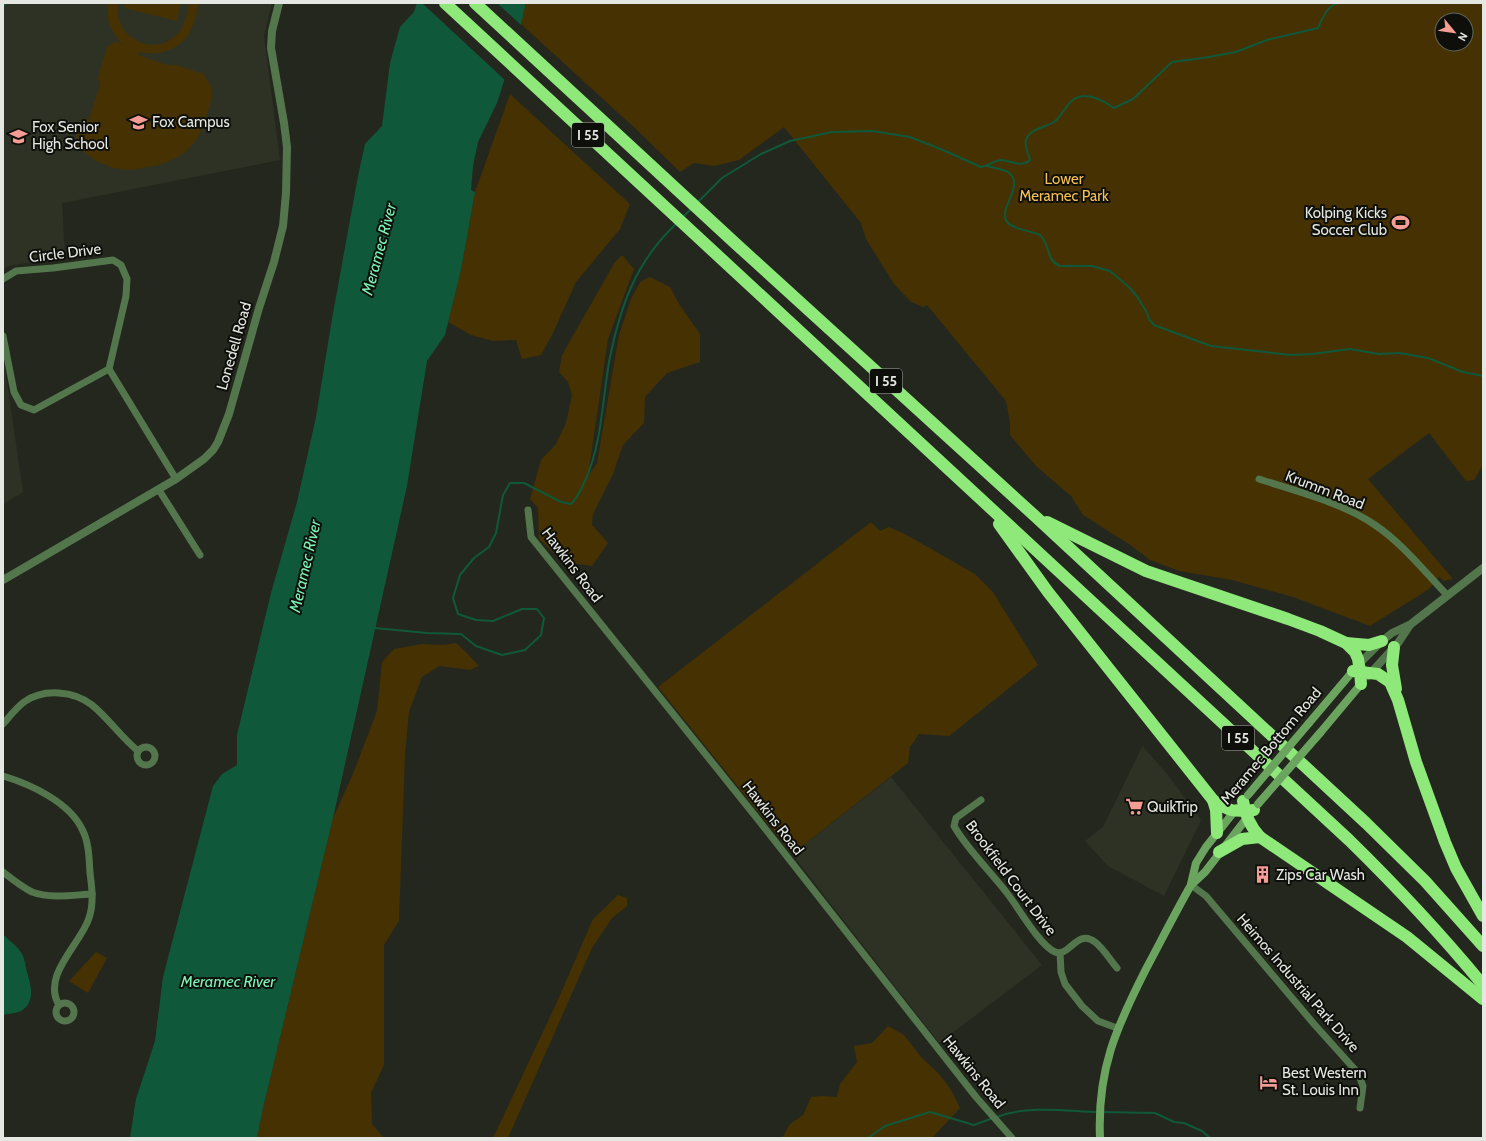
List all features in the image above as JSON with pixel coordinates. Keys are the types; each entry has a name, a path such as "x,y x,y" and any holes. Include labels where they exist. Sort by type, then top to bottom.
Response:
{"highway":[{"name":"I 55","path":"445,3 1378,868 1429,922 1483,984"},
{"name":"I 55","path":"476,3 736,244 1036,517 1371,828 1424,881 1483,946"},
{"path":"983,502 1048,592 1213,800 1228,810 1247,807 1253,829 1260,837 1407,937 1483,999"},
{"path":"1036,517 1146,571 1288,619 1346,643 1369,645 1382,642"},
{"path":"1346,643 1354,652 1361,670 1361,684"},
{"path":"1394,647 1392,665 1398,700"},
{"path":"1361,670 1384,677 1390,682 1398,700 1419,769 1445,842 1456,868 1483,916"},
{"path":"1213,800 1216,810 1216,833"},
{"path":"1219,852 1242,839 1260,837"}],"main road":[{"name":"Meramec Bottom Road","path":"1191,885 1205,872 1247,807 1309,723 1361,670"},
{"name":"Meramec Bottom Road","path":"1100,1138 1099,1121 1103,1076 1117,1028 1137,986 1191,885 1196,864 1216,833 1247,807 1320,733 1361,684"}],"street":[{"name":"Lonedell Road","path":"3,580 176,479 209,455 220,437 238,384 259,308 274,262 280,240 286,202 287,147 271,54 272,31 279,3"},
{"name":"Circle Drive","path":"3,279 16,271 113,260 121,265 127,279 126,296 109,369"},
{"path":"3,336 14,392 20,405 34,410 109,369 176,479"},
{"name":"Krumm Road","path":"1259,479 1342,508 1374,524 1403,547 1447,595"},
{"path":"159,490 200,555"},
{"name":"Hawkins Road","path":"528,510 531,537 761,824 890,993 1012,1138"},
{"name":"Meramec Bottom Road","path":"1361,670 1382,642 1392,633 1411,624 1483,568"},
{"name":"Meramec Bottom Road","path":"1361,670 1394,647 1411,624"},
{"path":"3,724 26,701 46,694 64,694 78,698 91,705 125,740 138,751"},
{"path":"3,776 24,783 50,797 67,810 82,829 88,846 92,903 89,919 64,960 56,982 54,993 59,1005"},
{"name":"Brookfield Court Drive","path":"981,800 956,818 954,826 1008,894 1043,943 1054,952 1060,953 1066,951 1073,943 1081,939 1096,942 1117,968"},
{"path":"3,872 31,891 40,894 56,896 92,894"},
{"name":"Heimos Industrial Park Drive","path":"1191,885 1206,896 1314,1024 1358,1073 1363,1086 1360,1108"},
{"name":"Brookfield Court Drive","path":"1060,953 1060,972 1065,984 1082,1006 1098,1022 1117,1028"}],"shaded area":[{"name":"Fox Campus","path":"3,3 272,3 264,36 280,160 62,203 65,257 8,266 3,270"},
{"path":"3,355 23,492 3,504"},
{"path":"1143,745 1168,775 1201,820 1164,896 1108,866 1085,841 1103,827"},
{"path":"891,777 1042,965 939,1043 792,854"}],"green space":[{"path":"108,3 118,3 118,15 122,26 129,35 138,41 148,44 159,44 170,40 179,32 186,18 189,3 199,3 191,30 182,42 169,50 154,53 139,52 138,55 167,65 176,65 204,74 212,90 210,106 198,137 185,152 159,165 129,170 120,169 97,161 78,147 77,137 82,118 89,120 100,84 100,81 97,80 107,47 116,41 125,46 116,37 110,27 107,9"},
{"path":"126,3 181,3 177,21 124,8"},
{"name":"Lower Meramec Park","path":"526,3 1483,3 1483,465 1474,480 1466,481 1429,433 1368,479 1453,579 1444,581 1439,577 1429,589 1370,626 1293,597 1232,580 1179,571 1150,560 1129,544 1083,515 1071,496 1036,466 1010,435 1010,423 1006,401 927,305 923,307 911,302 894,284 866,239 861,223 784,127 739,160 714,166 694,163 680,172 638,131 521,24"},
{"path":"510,94 630,204 620,229 576,282 553,333 541,355 522,359 516,340 493,341 471,335 448,322 461,270 475,192"},
{"path":"622,255 634,269 608,339 588,476 597,463 619,335 631,299 641,281 650,277 670,287 679,304 700,334 700,362 667,373 645,397 644,423 623,445 613,474 593,514 592,525 608,543 592,566 563,562 539,539 538,508 530,499 541,460 556,444 566,423 572,395 568,382 559,372 562,355 615,262"},
{"path":"871,522 880,531 889,527 905,534 975,574 993,592 1038,665 949,736 919,734 910,747 908,763 792,854 658,687"},
{"path":"456,643 479,666 470,670 439,666 422,677 409,712 405,754 399,921 384,945 384,1065 371,1093 372,1124 384,1138 257,1138 333,818 353,774 377,711 382,662 394,649 422,644 443,645"},
{"path":"618,895 627,898 627,906 612,918 592,948 508,1138 493,1138 557,1002 593,919"},
{"path":"96,952 107,958 88,993 69,981"},
{"path":"888,1026 904,1035 921,1057 939,1074 950,1088 960,1108 932,1138 782,1138 790,1124 803,1115 811,1097 837,1097 840,1084 857,1062 854,1046 872,1043"}],"water":[{"name":"Meramec River","path":"417,3 526,3 517,41 497,103 478,142 473,166 471,190 475,192 461,270 445,335 427,361 407,486 333,818 257,1138 130,1138 136,1099 155,1041 163,977 213,786 222,774 237,765 237,735 271,593 297,502 316,417 332,319 365,144 382,126 390,63 400,27 414,12"},
{"path":"3,934 22,953 31,988 31,998 26,1007 21,1011 3,1015"}],"pier":[{"path":"422,3 497,3 522,26 506,81"}],"waterway":[{"path":"3,6 6,3"},
{"path":"697,203 722,178 761,154 790,141 832,132 872,131 910,137 981,167 1002,160 1024,164 1030,160 1026,145 1028,136 1034,131 1054,122 1074,99 1090,96 1114,108 1133,99 1172,62 1236,52 1267,40 1318,28 1328,10 1338,3"},
{"path":"987,166 1006,171 1013,177 1013,191 1005,212 1005,218 1010,225 1040,235 1046,243 1052,260 1060,266 1092,266 1110,271 1129,287 1138,298 1149,319 1154,325 1211,346 1291,355 1350,349 1379,354 1400,353 1428,358 1463,372 1483,376"},
{"path":"683,217 691,209"},
{"path":"375,628 427,633 461,634 476,646 502,655 525,650 541,635 544,618 537,609 522,609 493,621 476,620 458,614 453,598 460,575 474,558 489,547 496,533 503,495 510,483 524,483 561,502 571,504 581,490 591,467 595,452 601,423 609,362 624,304 631,286 650,253 677,223"},
{"path":"997,1117 1009,1113 1034,1110 1098,1112"},
{"path":"868,1138 885,1126 930,1112 974,1125 993,1118"},
{"path":"1102,1112 1155,1113 1174,1122 1184,1123 1202,1131 1210,1138"}],"place":[{"name":"Fox Campus","path":"139,122"},
{"name":"Fox Senior High School","path":"19,136"},
{"name":"Kolping Kicks Soccer Club","path":"1400,222"},
{"name":"QuikTrip","path":"1134,807"},
{"name":"Zips Car Wash","path":"1263,875"},
{"name":"Best Western St. Louis Inn","path":"1269,1082"}]}
